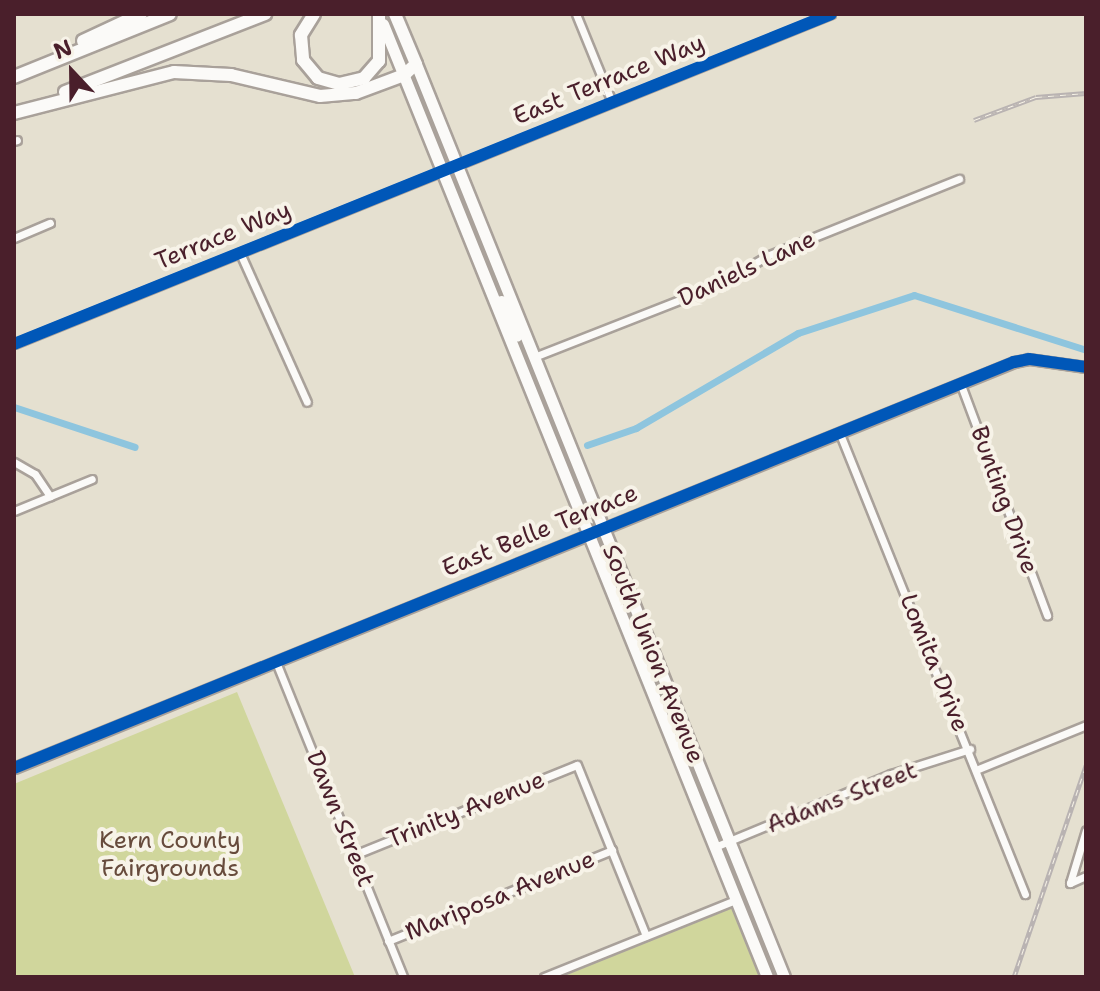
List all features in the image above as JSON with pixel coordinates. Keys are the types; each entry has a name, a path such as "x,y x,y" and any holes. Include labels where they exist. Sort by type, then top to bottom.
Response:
{"highway":[{"path":"14,76 141,14"},
{"path":"14,76 170,14"},
{"path":"14,112 265,14"},
{"path":"314,14 302,30 302,55 313,75 334,84 357,82 376,67 381,19"},
{"path":"14,112 174,72 231,75 331,96 356,93 404,75 416,64 395,14"},
{"path":"406,14 408,45"}],"main road":[{"name":"South Union Avenue","path":"381,19 534,357 784,977"},
{"name":"South Union Avenue","path":"416,64 491,292 767,977"},
{"path":"491,292 505,306 524,352 534,357"}],"street":[{"path":"588,14 577,16 612,102"},
{"name":"East Terrace Way","path":"449,168 831,14"},
{"name":"Terrace Way","path":"14,344 449,168"},
{"name":"Daniels Lane","path":"534,357 718,285 767,256 959,179"},
{"path":"14,238 50,223"},
{"path":"240,253 307,402"},
{"name":"East Belle Terrace","path":"14,768 1029,359 1086,367"},
{"name":"Bunting Drive","path":"961,385 1047,615"},
{"name":"Lomita Drive","path":"840,434 970,749 1025,894"},
{"path":"14,462 35,474 50,496"},
{"path":"14,511 92,479"},
{"name":"Dawn Street","path":"276,662 403,977"},
{"path":"976,770 1086,725"},
{"name":"Adams Street","path":"715,847 891,774 970,749"},
{"name":"Trinity Avenue","path":"354,855 577,765 612,850"},
{"path":"1086,830 1070,883 1086,876"},
{"path":"612,850 646,936"},
{"name":"Mariposa Avenue","path":"388,941 612,850"},
{"path":"544,977 736,900"}],"green space":[{"name":"Kern County Fairgrounds","path":"237,692 355,977 14,977 14,784"},
{"path":"731,905 760,977 562,977"}],"waterway":[{"path":"587,445 636,428 798,333 914,295 1086,350"},
{"path":"14,407 135,447"}],"railway":[{"path":"974,120 1036,97 1086,93"},
{"path":"1014,977 1086,765"}],"cycle path":[{"path":"14,344 831,14"},
{"path":"14,768 1014,362 1029,359 1086,367"}]}
